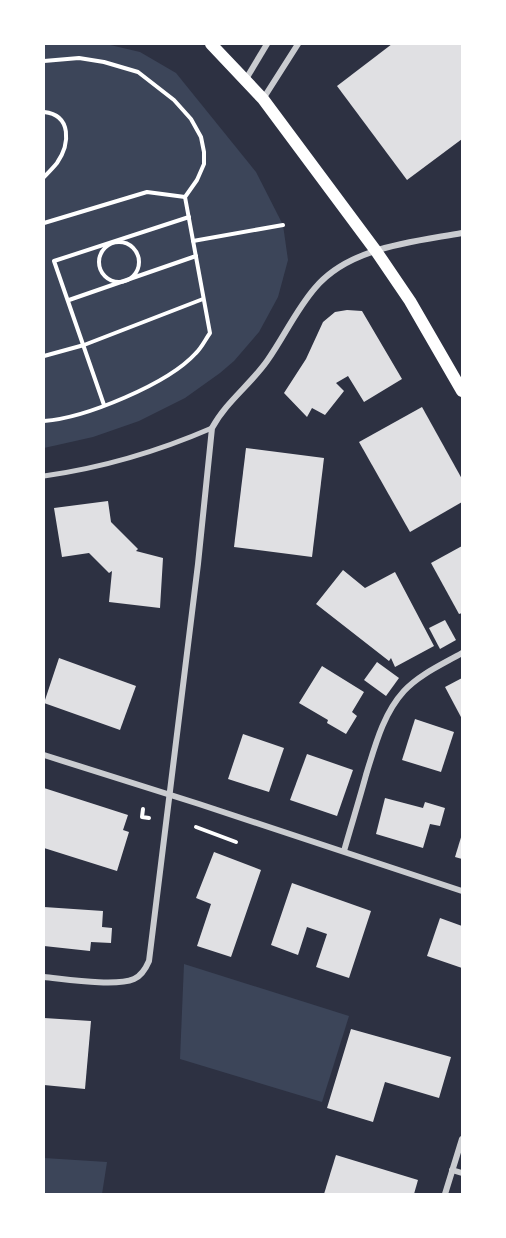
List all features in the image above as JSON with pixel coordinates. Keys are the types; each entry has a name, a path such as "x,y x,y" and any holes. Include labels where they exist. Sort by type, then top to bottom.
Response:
{"main road":[{"path":"211,44 263,99 376,251 410,300 462,391"}],"street":[{"path":"246,79 267,44"},
{"path":"263,99 298,44"},
{"path":"44,977 100,982 130,980 139,976 147,965 151,953 213,428 224,409 264,365 314,288 337,267 376,251 462,233"},
{"path":"44,476 120,460 177,444 213,428"},
{"path":"344,851 378,738 390,711 406,689 434,668 462,653"},
{"path":"44,755 170,794 462,891"},
{"path":"445,1194 462,1139"},
{"path":"452,1170 462,1173"}],"path":[{"path":"44,61 79,58 104,62 138,72 174,100 192,119 201,136 204,164 197,180 185,197 210,333 196,353 172,372 131,395 104,405 44,421"},
{"path":"44,112 54,113 63,120 66,130 65,142 58,162 44,177"},
{"path":"44,223 147,192 185,197"},
{"path":"104,405 54,261 189,217"},
{"path":"193,241 283,225"},
{"path":"114,242 127,243 139,258 137,271 127,281 121,282 108,279 99,269 99,255 107,245 114,242"},
{"path":"69,300 195,256"},
{"path":"44,356 84,345 203,299"},
{"path":"143,809 142,818 149,818"},
{"path":"196,827 236,842"}],"shaded area":[{"path":"44,44 106,44 140,52 176,73 256,172 283,225 288,260 278,297 259,332 234,361 220,373 185,398 139,421 93,437 44,448"},
{"path":"184,964 349,1016 322,1102 180,1059"},
{"path":"44,1158 107,1162 102,1194 44,1194"}],"building":[{"path":"392,44 462,44 462,139 407,180 337,86"},
{"path":"362,311 402,379 364,402 348,376 336,383 344,391 325,415 312,408 307,417 284,393 306,359 323,322 335,312"},
{"path":"422,407 462,479 462,502 410,532 359,442"},
{"path":"246,448 324,458 312,557 234,547"},
{"path":"108,501 111,522 138,549 136,551 163,558 160,608 109,602 112,571 109,573 89,553 62,557 54,508"},
{"path":"462,546 462,613 459,614 431,563"},
{"path":"343,570 365,588 395,572 434,646 395,667 391,658 389,661 316,604"},
{"path":"445,620 456,640 440,649 429,628"},
{"path":"59,658 136,686 120,730 44,703"},
{"path":"377,662 399,678 386,696 364,680"},
{"path":"322,666 364,692 352,712 357,716 346,734 299,703"},
{"path":"462,678 462,719 445,687"},
{"path":"415,719 454,732 441,772 402,760"},
{"path":"243,734 284,748 269,792 228,779"},
{"path":"307,754 353,770 337,816 290,800"},
{"path":"44,788 128,815 123,830 129,832 117,871 44,848"},
{"path":"385,798 423,808 425,802 445,808 440,826 430,824 423,848 376,834"},
{"path":"462,834 462,859 455,857"},
{"path":"214,852 261,870 231,957 197,946 211,904 196,898"},
{"path":"292,883 371,911 349,978 316,967 327,934 307,927 298,955 271,945"},
{"path":"44,907 103,911 102,927 112,928 111,943 91,942 90,951 44,946"},
{"path":"440,918 462,926 462,968 427,956"},
{"path":"44,1018 91,1021 85,1089 44,1085"},
{"path":"351,1029 451,1057 439,1098 385,1082 373,1122 327,1108"},
{"path":"336,1155 418,1180 414,1194 324,1194"}]}
